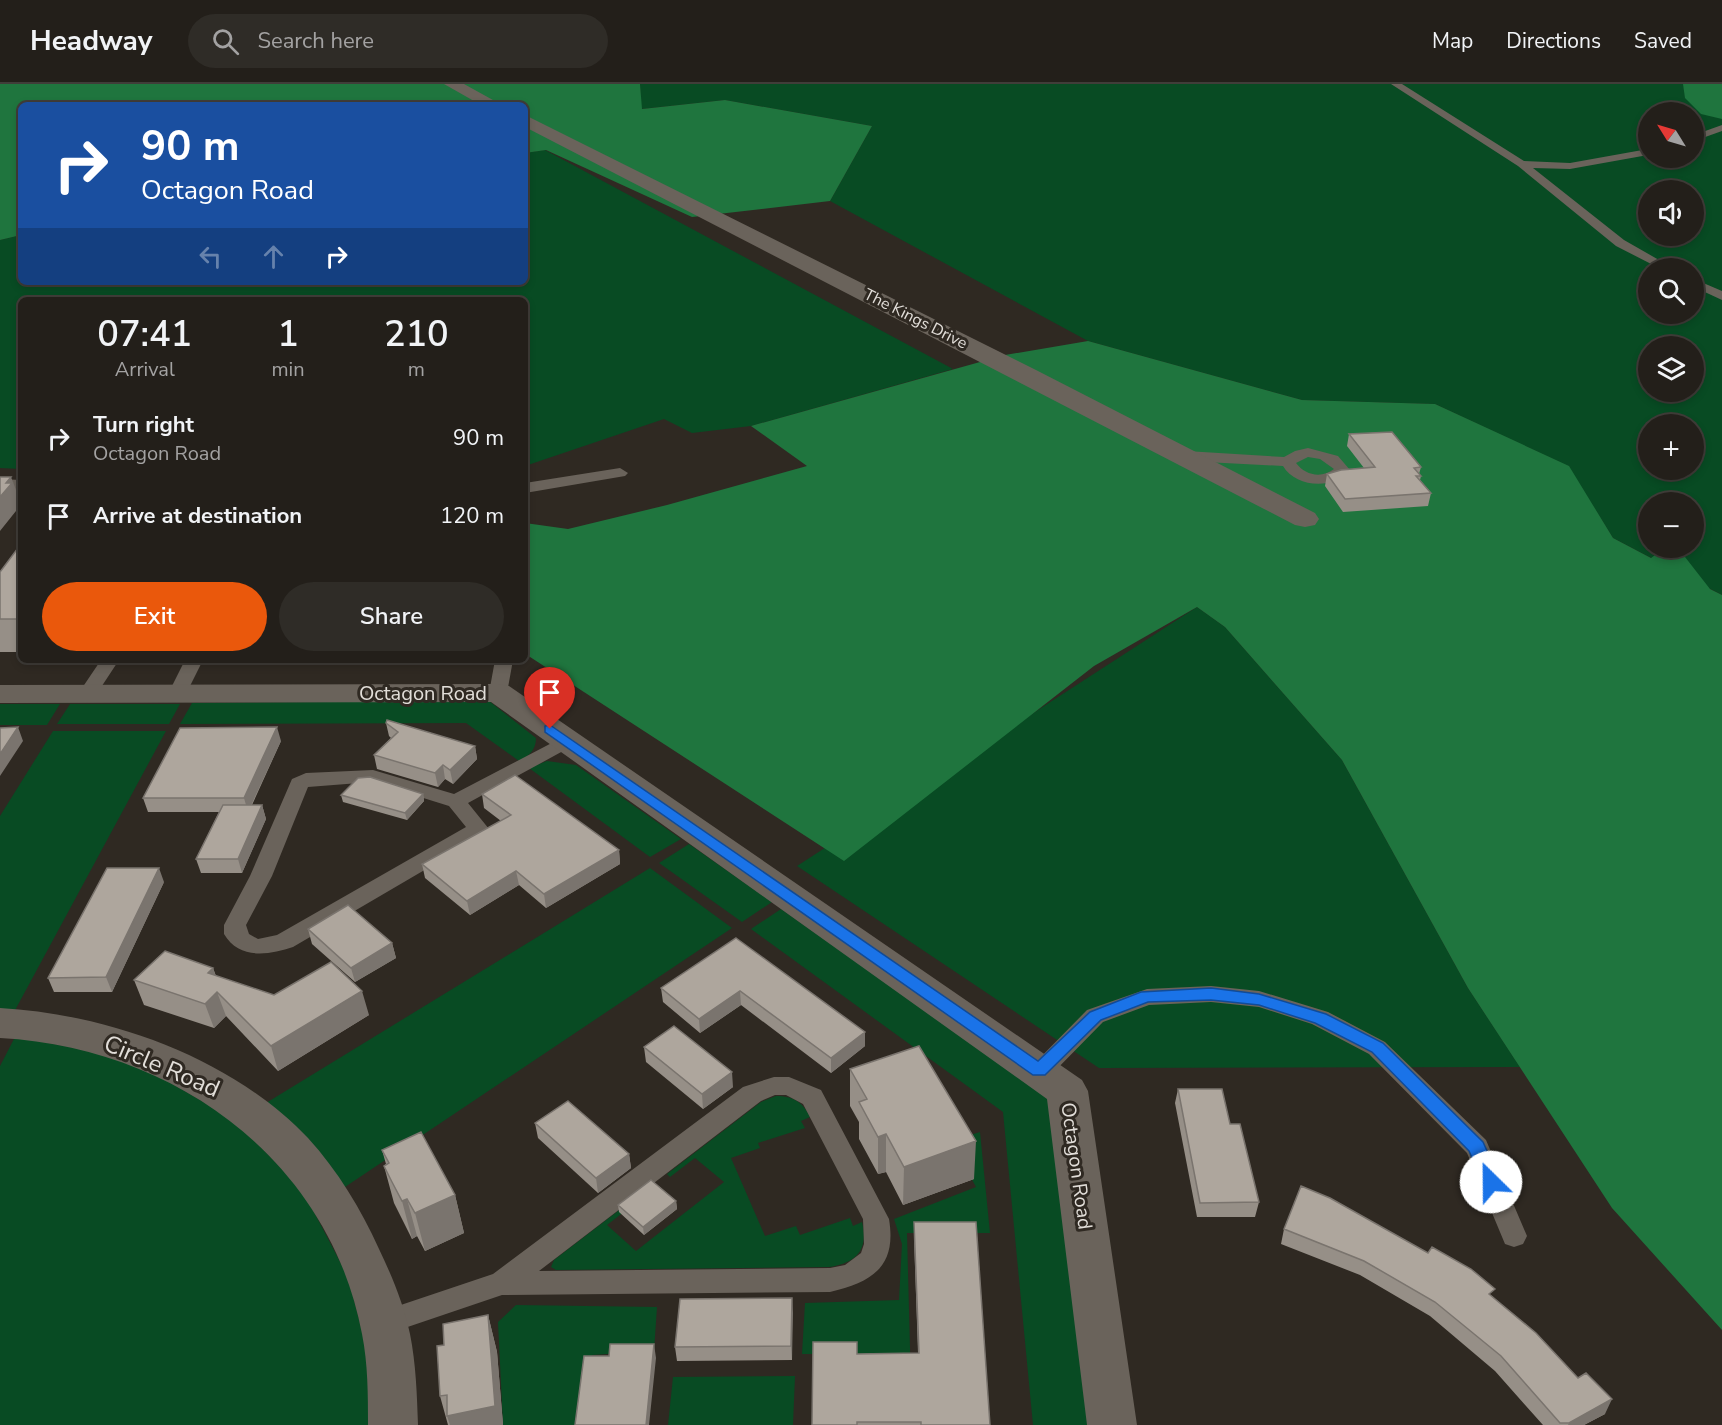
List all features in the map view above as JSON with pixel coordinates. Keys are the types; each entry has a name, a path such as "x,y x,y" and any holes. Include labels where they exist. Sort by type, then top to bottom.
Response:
{"street":[{"path":"452,84 488,102"},
{"name":"The Kings Drive","path":"528,122 1186,456 1305,519"},
{"name":"Octagon Road","path":"0,694 177,694 501,676 567,741 1067,1091 1112,1425"},
{"name":"Circle Road","path":"0,1023 98,1039 203,1078 230,1094 292,1147 314,1172 358,1247 384,1323 392,1384 393,1425"}],"lane":[{"path":"1396,84 1522,164 1620,243 1648,258"},
{"path":"1704,134 1722,128"},
{"path":"1522,164 1569,166 1638,154"},
{"path":"1704,288 1722,297"},
{"path":"1186,456 1288,462"},
{"path":"528,488 620,473"},
{"path":"0,483 18,485"},
{"path":"87,694 108,663"},
{"path":"177,694 192,663"},
{"path":"456,801 479,829 285,941 262,948 244,942 235,934 234,926 261,876 300,783 306,779 373,776 456,801 567,741"},
{"path":"1039,1071 1095,1016 1147,997 1211,994 1259,999 1320,1018 1377,1048 1476,1147 1514,1236"},
{"path":"384,1323 502,1283 830,1280 847,1277 862,1269 875,1256 880,1238 876,1219 812,1097 789,1086 774,1086 752,1094 502,1283"}],"green space":[{"path":"0,84 640,84 642,109 725,100 872,126 830,201 692,217 546,150 528,153 528,102 18,102 18,236 0,240"},
{"path":"640,84 1722,84 1722,595 1651,558 1704,558 1704,492 1638,492 1638,551 1613,538 1568,466 1435,404 1302,400 1088,341 830,201 872,126 725,100 641,109"},
{"path":"1683,84 1722,84 1722,119 1704,115 1704,102 1689,102 1685,98"},
{"path":"545,150 953,369 751,426 692,433 664,419 528,465 528,297 18,297 18,469 0,468 0,240 18,236 18,285 528,285 528,153"},
{"path":"1088,341 1302,400 1435,404 1569,466 1613,538 1638,551 1638,558 1686,558 1710,589 1722,595 1722,1330 1612,1208 1468,988 1342,760 1225,627 1197,607 1094,666 844,861 528,656 528,523 568,529 667,505 807,466 751,426 1005,355"},
{"path":"1197,607 1225,627 1342,760 1468,988 1520,1067 1099,1068 797,866"},
{"path":"489,701 536,738 533,749 523,759 519,761 466,723 180,724 192,703"},
{"path":"0,704 60,704 47,725 0,725"},
{"path":"70,704 180,704 169,724 57,724"},
{"path":"53,731 166,731 13,1014 0,1013 0,816"},
{"path":"547,761 576,765 681,839 650,857 529,768"},
{"path":"689,844 772,902 742,922 659,863"},
{"path":"650,868 732,928 345,1187 266,1103"},
{"path":"781,909 1048,1097 1089,1425 1033,1425 1003,1112 751,929"},
{"path":"15,1037 87,1050 150,1071 233,1119 302,1189 348,1277 366,1346 373,1425 0,1425 0,1066"},
{"path":"776,1096 788,1097 804,1107 810,1117 801,1121 805,1128 758,1143 760,1148 731,1158 765,1236 796,1226 800,1235 850,1218 853,1226 862,1222 864,1232 862,1247 853,1258 829,1267 556,1270 551,1267 554,1260 652,1185 655,1188 607,1225 636,1251 724,1182 695,1158 670,1177 667,1174 761,1102"},
{"path":"980,1132 990,1233 907,1233 912,1425 855,1354 802,1354 805,1303 899,1300 902,1244 894,1219 976,1187 951,1141"},
{"path":"516,1305 657,1307 654,1351 592,1355 583,1425 503,1425 498,1322"},
{"path":"795,1376 793,1425 668,1425 673,1377"}],"building":[{"path":"1392,432 1421,467 1414,468 1421,476 1416,476 1431,493 1345,499 1327,474 1341,470 1375,467 1349,434"},
{"path":"0,477 11,477 6,483 12,483 0,497"},
{"path":"18,548 18,619 0,619 0,572"},
{"path":"387,720 475,746 450,770 443,765 435,773 374,755 398,732 386,723"},
{"path":"18,727 0,754 0,728"},
{"path":"277,727 244,798 143,798 180,728"},
{"path":"515,775 619,850 544,894 516,871 467,901 422,864 511,815 482,794"},
{"path":"370,777 423,794 405,813 341,795 358,778"},
{"path":"223,805 262,805 238,859 196,859"},
{"path":"107,868 159,868 106,977 48,978"},
{"path":"348,905 392,943 351,968 308,929"},
{"path":"736,938 865,1032 831,1058 740,991 699,1019 661,988"},
{"path":"165,951 213,968 208,973 274,995 331,962 362,991 271,1046 217,992 205,1004 134,980"},
{"path":"674,1026 732,1072 702,1094 644,1047"},
{"path":"919,1046 976,1141 904,1167 886,1134 878,1137 859,1102 867,1099 850,1069"},
{"path":"1178,1089 1222,1089 1230,1124 1240,1124 1259,1202 1200,1203"},
{"path":"568,1101 629,1154 596,1178 535,1123"},
{"path":"421,1132 455,1195 415,1213 407,1199 402,1201 392,1182 384,1166 389,1163 382,1150"},
{"path":"651,1180 676,1201 643,1227 618,1205"},
{"path":"1301,1186 1330,1198 1428,1253 1432,1247 1471,1269 1495,1289 1489,1294 1536,1333 1578,1378 1586,1373 1612,1399 1569,1423 1560,1423 1501,1356 1435,1302 1364,1261 1284,1229"},
{"path":"914,1222 976,1222 990,1425 857,1422 857,1425 812,1425 813,1342 857,1342 857,1354 919,1353"},
{"path":"792,1298 791,1346 675,1347 680,1299"},
{"path":"488,1315 495,1406 447,1416 447,1395 440,1396 437,1346 444,1345 443,1324"},
{"path":"610,1344 654,1344 646,1425 575,1425 584,1356 609,1356"}],"route":[{"path":"550,729 1039,1071 1095,1016 1147,997 1211,994 1259,999 1320,1018 1377,1048 1476,1147 1491,1182"}]}
